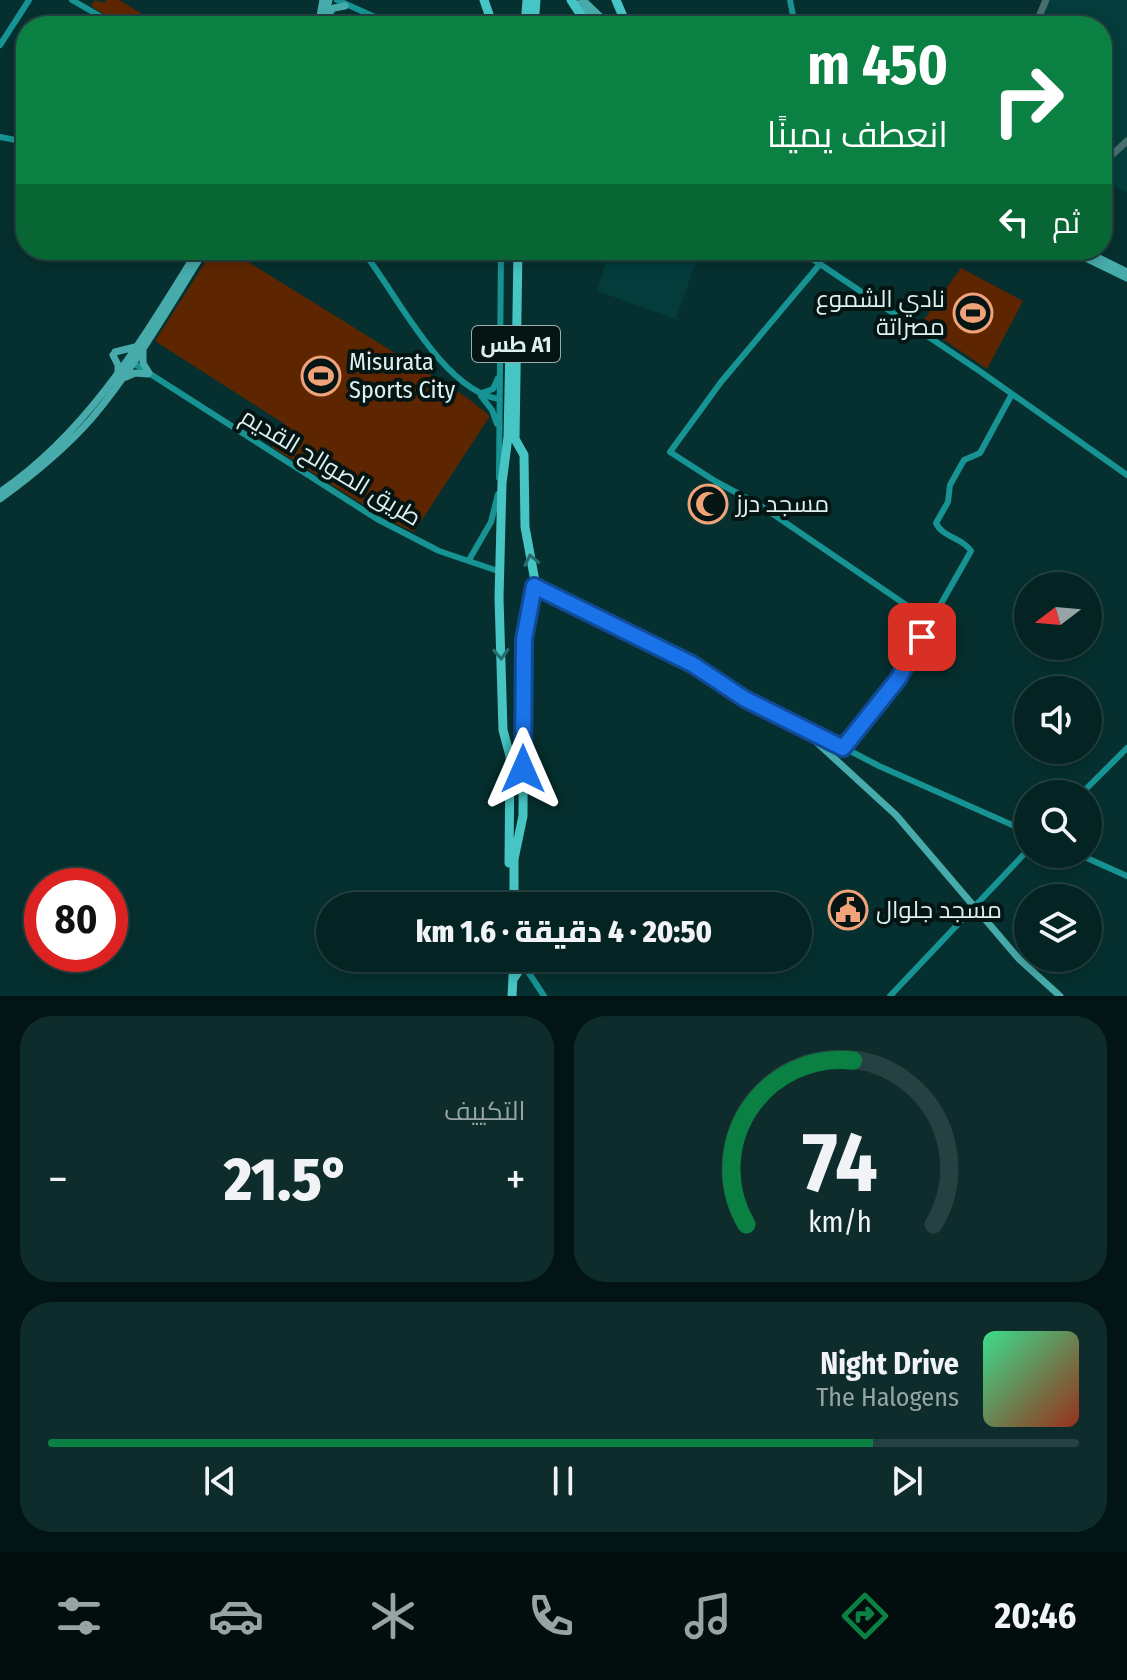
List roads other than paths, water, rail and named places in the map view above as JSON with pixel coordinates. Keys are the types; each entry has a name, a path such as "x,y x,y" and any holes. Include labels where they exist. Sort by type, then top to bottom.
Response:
{"highway":[{"name":"طس A1","path":"507,437 511,260"},
{"name":"طس A1","path":"508,360 517,260"},
{"path":"507,437 502,483 501,572 503,730 510,756 511,892"},
{"path":"507,437 524,455 525,527 534,586 524,639 523,816 514,859 512,892"},
{"path":"509,972 510,996"},
{"path":"510,996 515,972"},
{"path":"513,981 517,972"}],"main road":[{"path":"572,0 589,16"},
{"path":"583,0 600,16"},
{"path":"326,16 331,9 344,3"},
{"path":"0,492 51,452 119,378 132,373 150,374 142,358 141,346 192,260"},
{"path":"0,499 67,444 130,363 198,260"},
{"path":"1092,260 1127,275"},
{"path":"1101,260 1127,275"},
{"path":"119,378 114,354 141,346"},
{"path":"800,727 896,815 1021,962 1060,996"}],"street":[{"path":"72,0 100,16"},
{"path":"327,0 344,3 373,16"},
{"path":"0,45 16,20"},
{"path":"369,260 444,365 479,393 507,437"},
{"path":"471,561 491,522 507,437 499,399 508,360 502,260"},
{"path":"814,260 1127,475"},
{"path":"820,264 720,384 670,452 773,513 931,622"},
{"path":"479,393 493,389 508,360"},
{"name":"طريق الصوالح القديم","path":"130,363 377,519 451,555 501,572"},
{"path":"479,393 499,399"},
{"path":"843,748 898,679 971,551 968,546 939,529 936,523 948,502 950,485 965,459 979,454 1012,394"},
{"path":"451,555 477,547"},
{"path":"477,547 485,565"},
{"path":"534,586 692,664 745,699 800,727 1014,826"},
{"path":"1095,780 1127,748"},
{"path":"890,996 1014,865"},
{"path":"1102,865 1127,876"},
{"path":"528,972 544,996"}],"place":[{"name":"نادي الشموع مصراتة","path":"973,313"},
{"name":"Misurata Sports City","path":"321,376"},
{"name":"مسجد درز","path":"708,504"},
{"name":"مسجد جلوال","path":"848,910"}]}
